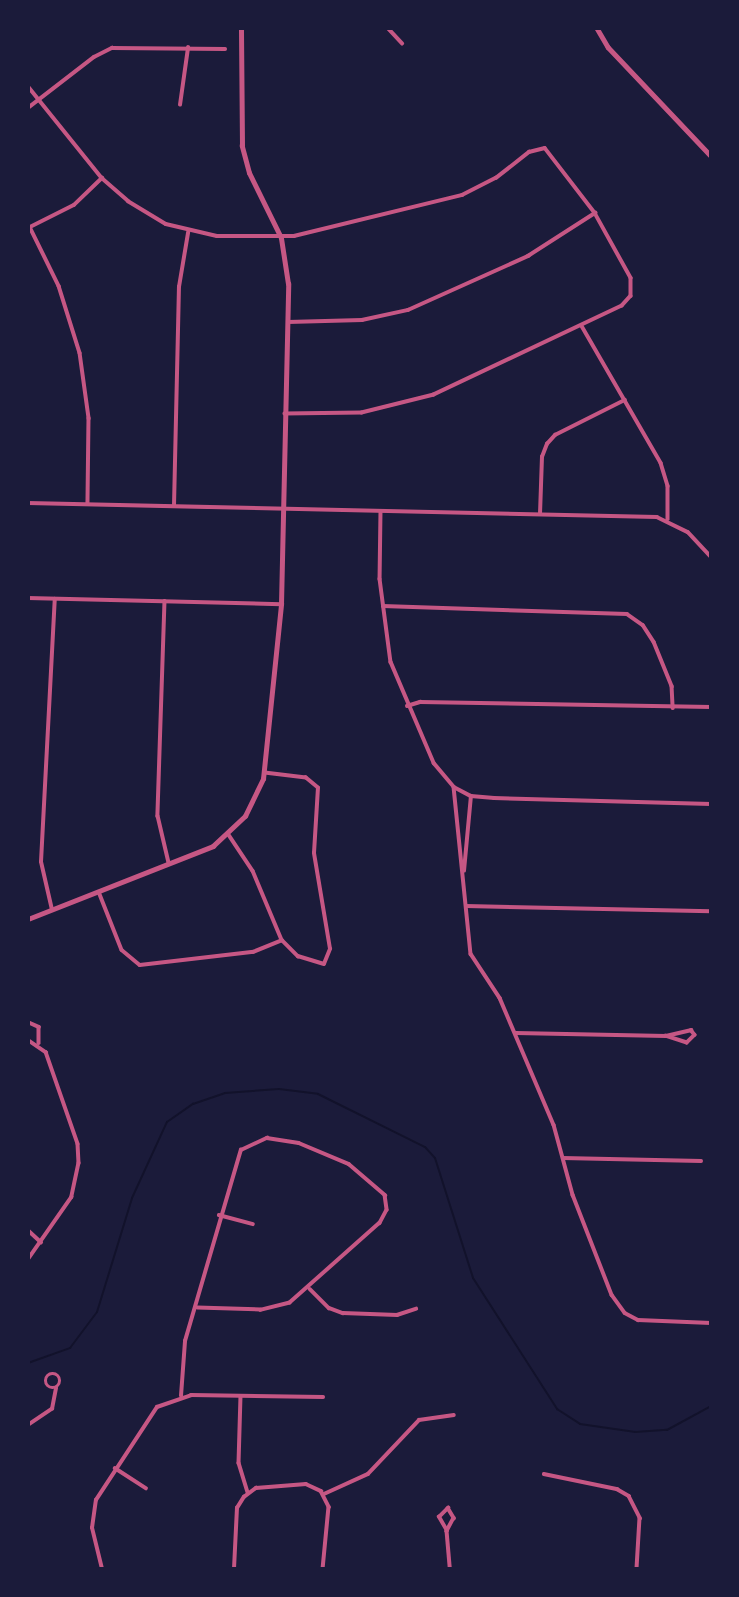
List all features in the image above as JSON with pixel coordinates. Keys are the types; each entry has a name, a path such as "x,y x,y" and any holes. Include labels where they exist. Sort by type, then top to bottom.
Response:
{"street":[{"path":"28,919 207,850 229,835 255,801 265,773 281,604 287,275 281,238 244,155 241,28"},
{"path":"388,28 402,43"},
{"path":"597,28 608,47 711,156"},
{"path":"28,108 103,51 124,47 225,49"},
{"path":"180,105 188,48"},
{"path":"28,86 102,178 143,212 189,232 281,238 462,195 540,148 552,153 595,213 631,278 632,289 622,306 413,402 362,412 285,414"},
{"path":"88,504 89,418 80,353 59,286 29,227 74,205 102,178"},
{"path":"288,322 352,321 408,310 528,256 595,213"},
{"path":"174,506 179,288 189,232"},
{"path":"582,326 662,467 669,497 668,519"},
{"path":"540,514 542,457 547,444 555,435 625,400"},
{"path":"28,503 668,519 711,557"},
{"path":"380,511 383,607 391,662 407,706 433,763 454,787 471,796 711,804"},
{"path":"28,598 281,604"},
{"path":"52,910 41,862 55,598"},
{"path":"164,601 158,817 169,864"},
{"path":"383,607 627,614 642,625 654,642 672,686 673,708"},
{"path":"407,706 420,702 711,707"},
{"path":"229,835 253,870 282,940 293,953 321,965 328,959 329,943 314,853 318,788 306,778 265,773"},
{"path":"454,787 456,840 464,872"},
{"path":"471,796 464,872 471,954 500,998 516,1033 618,1307 644,1322 711,1323"},
{"path":"99,892 122,950 144,966 206,954 253,952 282,940"},
{"path":"466,906 711,911"},
{"path":"28,1022 39,1027 38,1043 56,1080 79,1163 72,1197 28,1261"},
{"path":"516,1033 666,1036 691,1030 695,1035 687,1043 666,1036"},
{"path":"28,1040 38,1043"},
{"path":"181,1396 185,1341 198,1308 219,1215 236,1158 259,1139 299,1143 336,1157 370,1178 385,1195 384,1218 310,1289 273,1309 198,1308"},
{"path":"563,1158 701,1161"},
{"path":"219,1215 253,1224"},
{"path":"28,1230 41,1242"},
{"path":"310,1289 329,1308 343,1313 397,1315 416,1309"},
{"path":"28,1425 52,1409 60,1379 52,1374 46,1383 56,1388"},
{"path":"102,1569 92,1519 99,1494 150,1412 181,1396 323,1397"},
{"path":"241,1396 239,1463 248,1492"},
{"path":"324,1494 368,1474 419,1420 454,1415"},
{"path":"115,1468 146,1488"},
{"path":"544,1474 629,1496 640,1518 637,1569"},
{"path":"234,1569 237,1508 248,1492 306,1484 324,1494 330,1510 323,1569"},
{"path":"447,1531 454,1514 445,1508 439,1517 447,1531 450,1569"}],"waterway":[{"path":"28,1363 70,1348 97,1312 132,1198 167,1122 193,1104 225,1093 279,1089 318,1094 425,1147 435,1158 473,1278 557,1409 580,1424 635,1432 667,1430 711,1406"}]}
